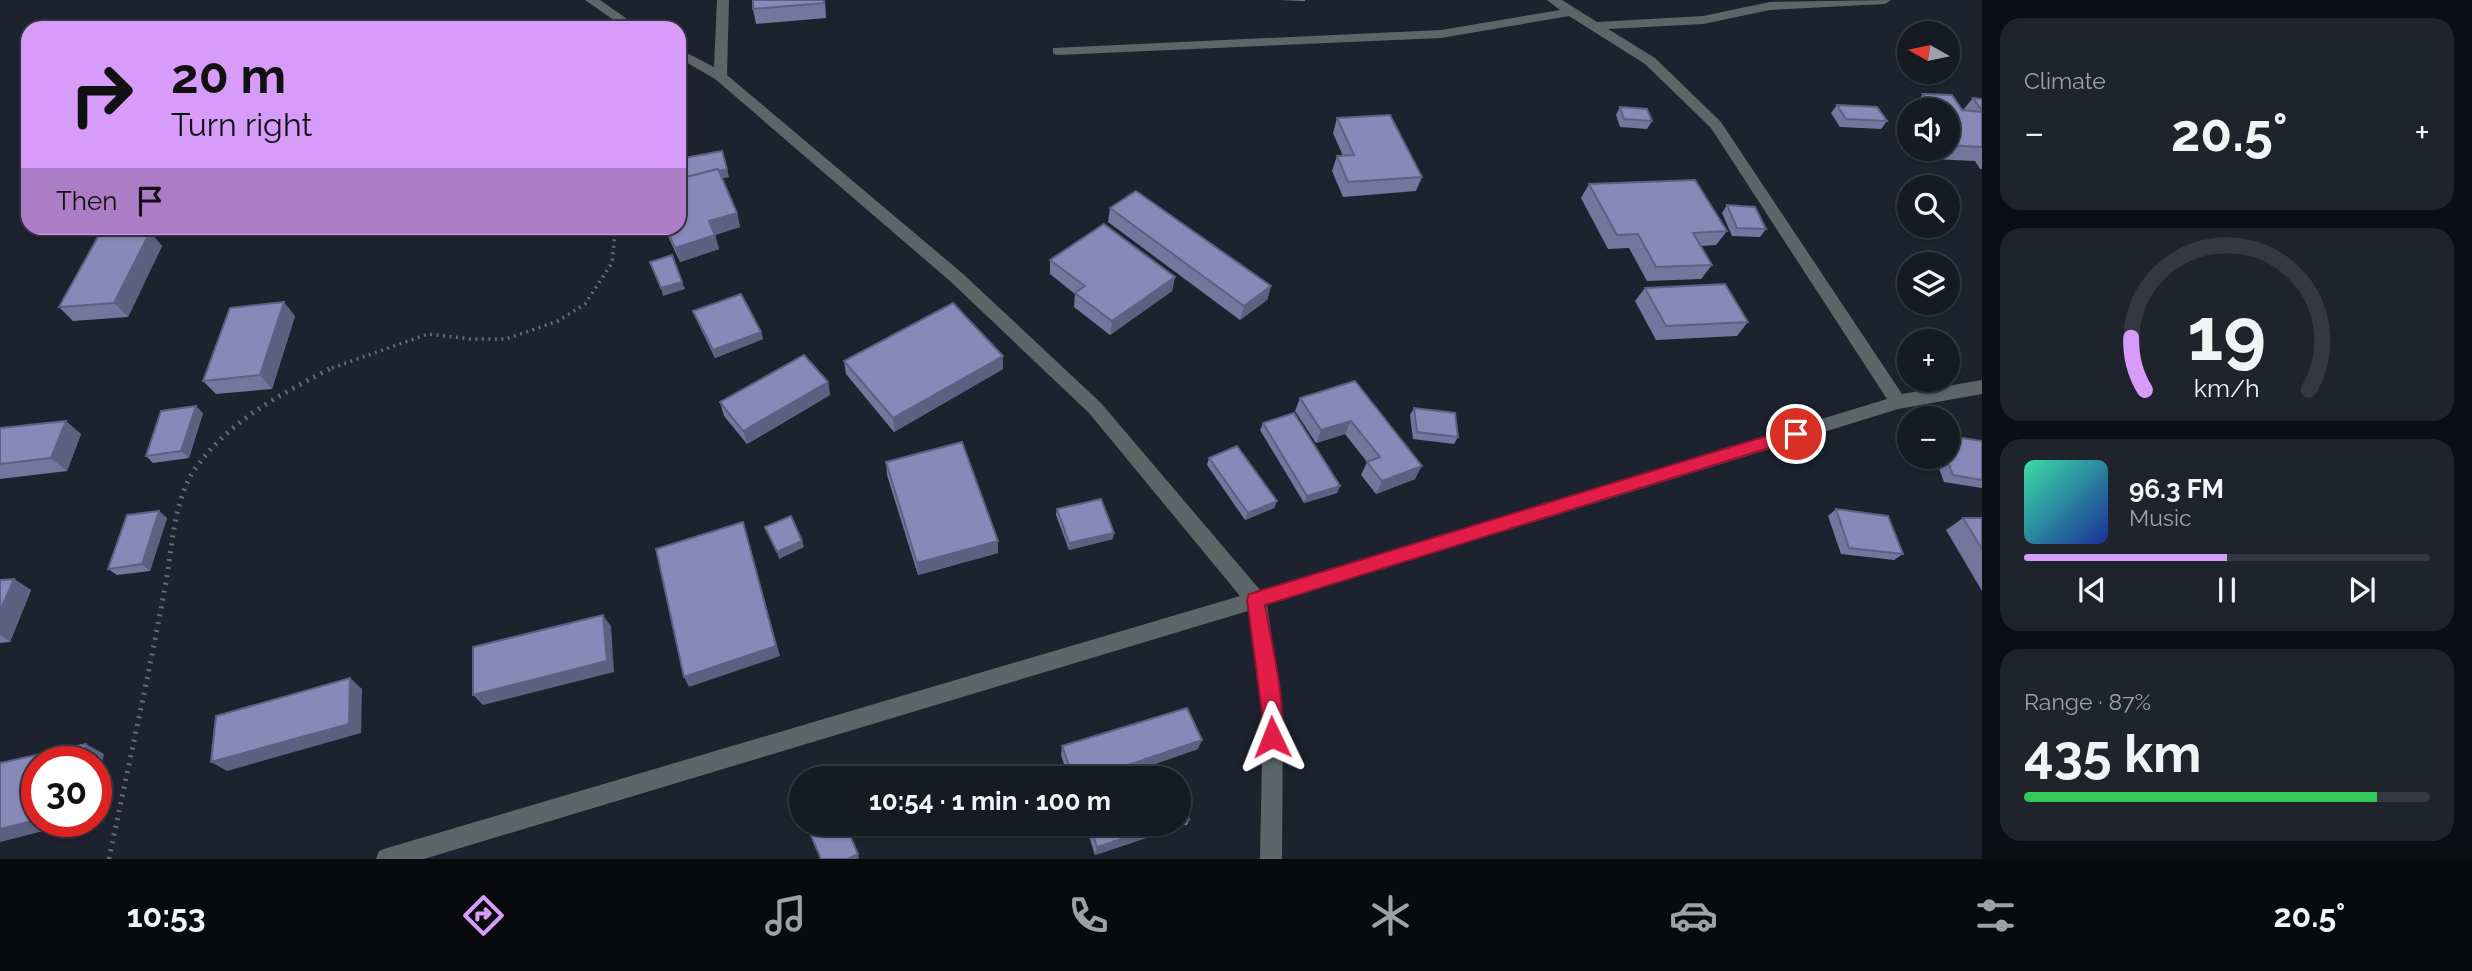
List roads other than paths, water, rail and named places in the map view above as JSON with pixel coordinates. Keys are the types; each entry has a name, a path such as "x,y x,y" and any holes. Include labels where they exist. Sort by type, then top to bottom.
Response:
{"street":[{"path":"591,0 623,21"},
{"path":"720,76 723,0"},
{"path":"1553,0 1650,61 1716,125 1898,402"},
{"path":"1591,26 1703,20 1770,6 1885,0"},
{"path":"1058,51 1441,34 1569,12"},
{"path":"686,57 720,76 956,277 1095,408 1256,600 1273,712 1271,859"},
{"path":"387,859 1256,600 1898,402 1982,387"}]}
